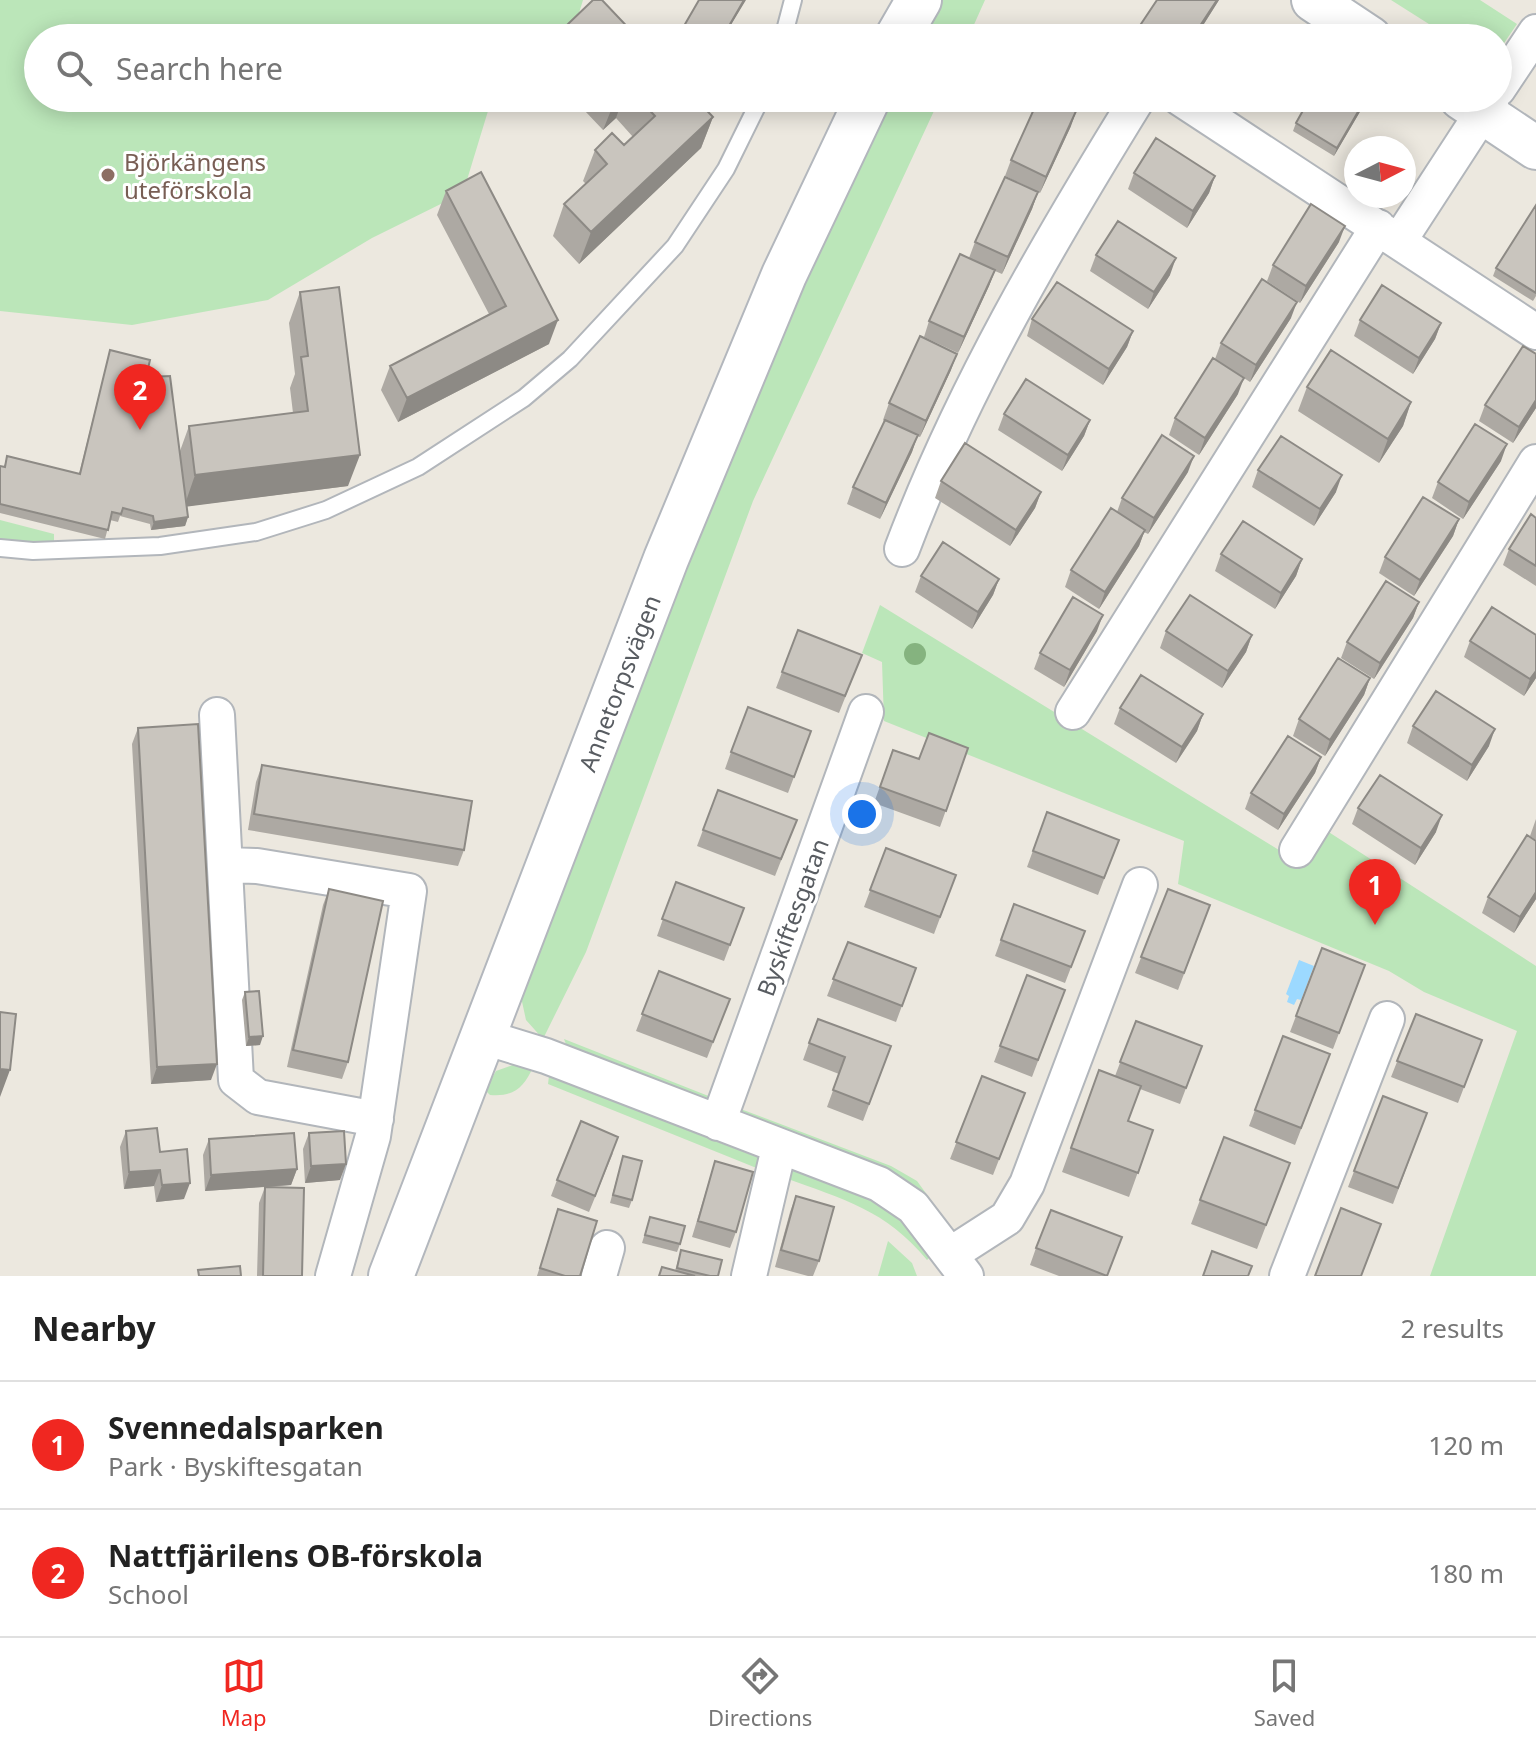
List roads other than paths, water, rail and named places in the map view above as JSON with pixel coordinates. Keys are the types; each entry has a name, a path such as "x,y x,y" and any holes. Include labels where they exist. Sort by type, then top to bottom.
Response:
{"main road":[{"path":"899,24 906,0"},
{"path":"904,24 919,0"},
{"name":"Annetorpsvägen","path":"391,1276 672,545 784,275 861,112"}],"street":[{"path":"1313,0 1349,24"},
{"path":"1512,62 1536,32"},
{"path":"902,549 919,505 1003,328 1062,221 1129,112"},
{"path":"1201,112 1536,332"},
{"path":"1073,712 1388,234 1474,112"},
{"path":"1497,112 1536,148"},
{"path":"1297,850 1536,462"},
{"name":"Byskiftesgatan","path":"718,1123 866,712"},
{"path":"217,715 236,1080 258,1097 376,1119"},
{"path":"227,865 257,866 409,891 376,1119 333,1276"},
{"path":"484,1037 546,1056 879,1184 913,1207 959,1265 1007,1218 1027,1184 1140,885"},
{"path":"1287,1276 1387,1019"},
{"path":"749,1276 779,1148"}],"lane":[{"path":"787,24 793,0"},
{"path":"0,548 33,551 160,546 256,532 326,510 418,467 524,398 570,359 675,246 726,169 754,112"}],"water":[{"path":"1299,960 1314,966 1301,1000 1297,999 1294,1005 1287,1002 1289,996 1286,994"}],"place":[{"name":"Björkängens uteförskola","path":"108,175"},
{"name":"Nattfjärilens OB-förskola","path":"140,430"},
{"name":"Svennedalsparken","path":"1375,925"}]}
